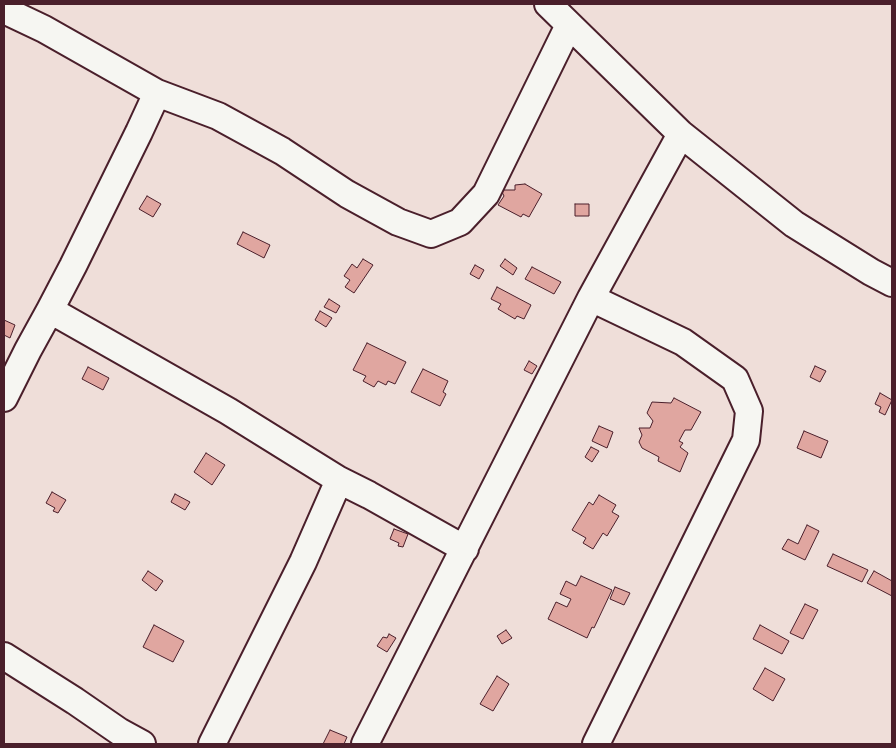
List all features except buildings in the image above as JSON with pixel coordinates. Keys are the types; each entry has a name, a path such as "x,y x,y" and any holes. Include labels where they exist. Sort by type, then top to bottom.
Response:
{"street":[{"path":"548,4 681,134 794,224 871,272 892,282"},
{"path":"4,10 44,29 157,92 218,116 282,151 347,194 398,222 431,234 460,222 486,194 569,24"},
{"path":"4,398 139,132 157,92"},
{"path":"365,744 591,298 681,134"},
{"path":"591,298 683,342 735,379 749,412 746,440 596,744"},
{"path":"50,310 228,412 339,480 465,549"},
{"path":"212,744 302,562 339,480"},
{"path":"4,656 120,732 142,744"}]}
